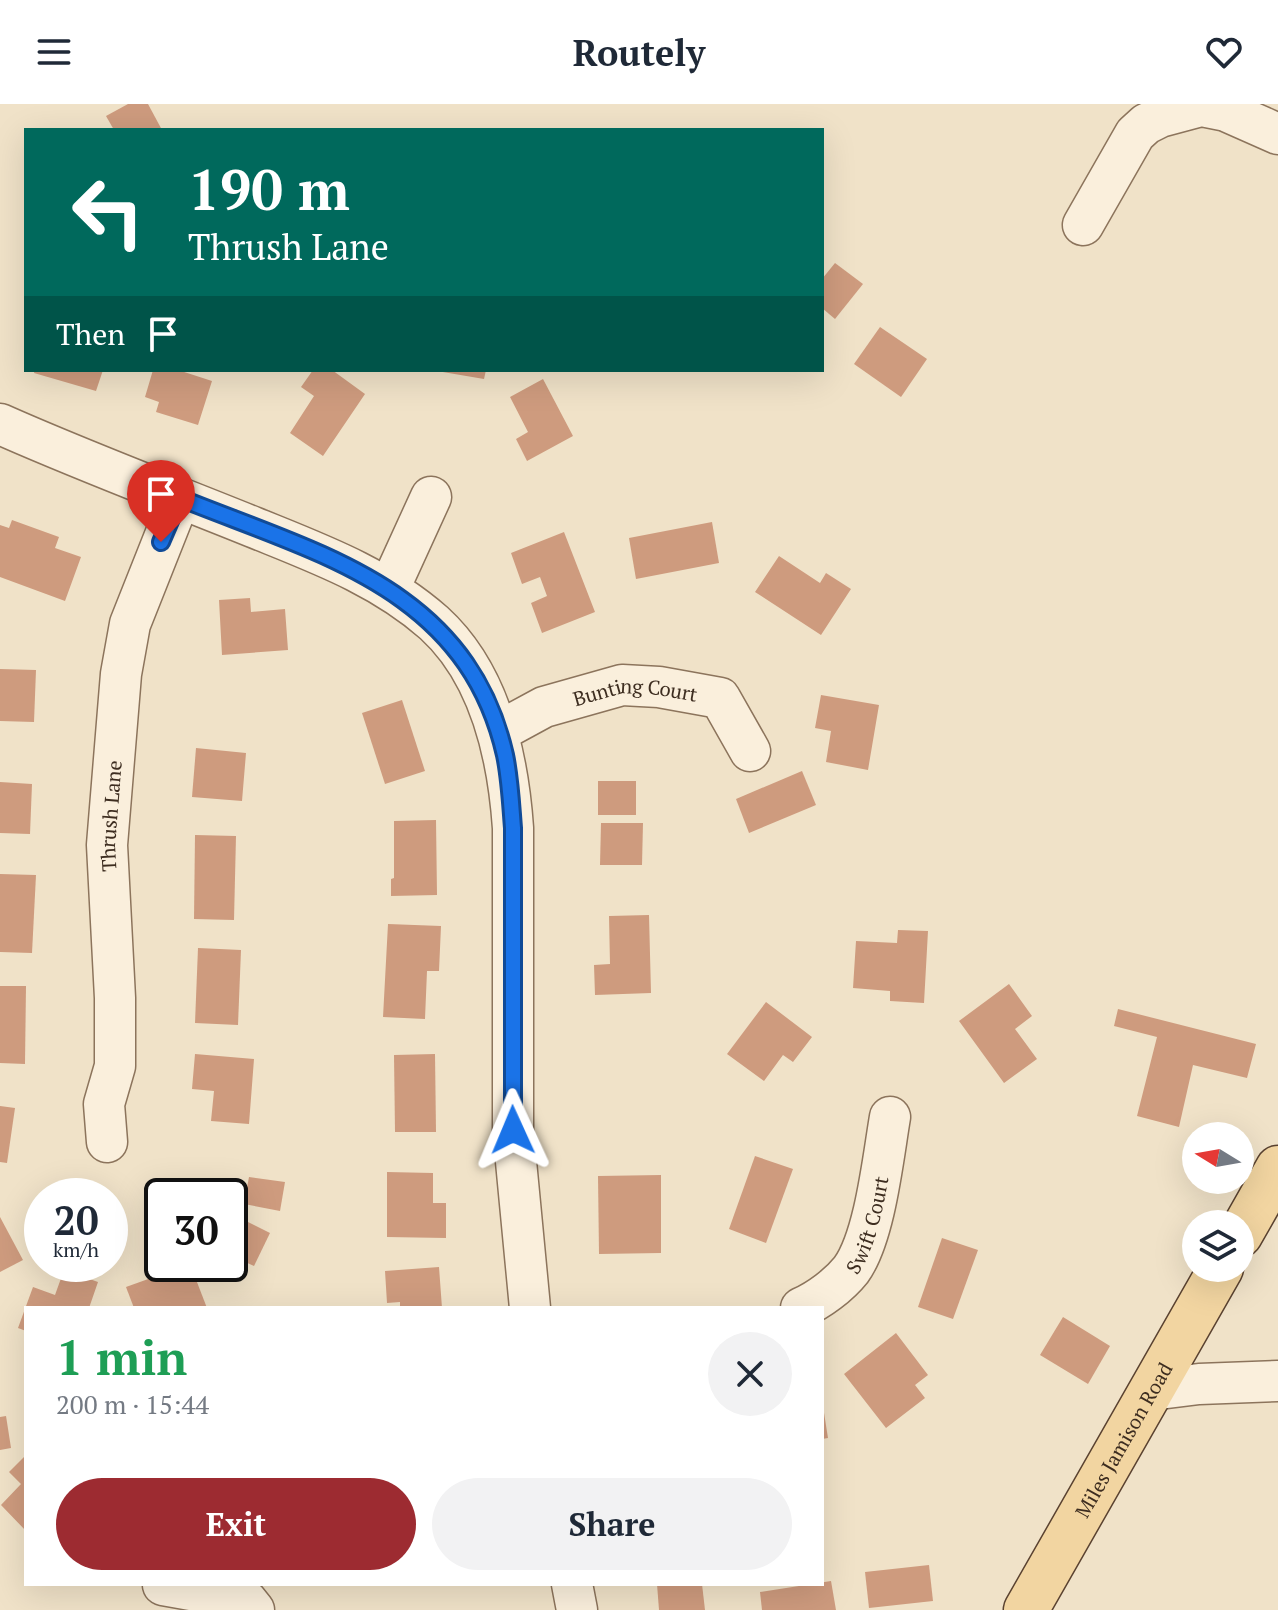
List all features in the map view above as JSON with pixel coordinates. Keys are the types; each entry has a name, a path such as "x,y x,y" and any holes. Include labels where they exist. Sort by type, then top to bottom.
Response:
{"main road":[{"path":"1254,1210 1278,1168"},
{"name":"Miles Jamison Road","path":"1026,1610 1213,1282"}],"street":[{"path":"1083,225 1135,134 1160,117 1201,106 1226,111 1278,134"},
{"path":"0,424 342,563 389,589 435,624 479,685 498,732 510,788 513,828 513,1130 530,1306"},
{"path":"389,589 431,497"},
{"name":"Thrush Lane","path":"107,1142 104,1104 115,1066 115,1011 107,845 121,674 133,612 180,498"},
{"name":"Bunting Court","path":"498,732 544,707 622,685 659,687 720,698 750,751"},
{"name":"Swift Court","path":"804,1306 838,1283 858,1256 873,1210 890,1117"},
{"path":"1151,1390 1199,1384 1278,1381"},
{"path":"169,1586 246,1600 254,1610"},
{"path":"572,1586 577,1610"}],"building":[{"path":"128,104 148,104 161,128 113,128 106,116"},
{"path":"835,263 863,284 835,319 824,310 824,277"},
{"path":"880,327 927,359 901,397 854,364"},
{"path":"34,372 102,372 96,391"},
{"path":"152,372 184,372 212,381 198,425 156,412 159,402 145,397"},
{"path":"312,372 335,372 365,394 323,456 290,433 314,396 301,387"},
{"path":"443,372 486,372 484,379"},
{"path":"543,379 573,436 527,461 516,439 528,432 510,397"},
{"path":"12,520 59,537 55,548 81,557 65,601 0,577 0,525 9,528"},
{"path":"712,522 719,563 636,579 629,538"},
{"path":"564,532 595,612 542,633 531,603 547,596 540,577 522,584 511,553"},
{"path":"779,556 820,583 826,573 851,589 821,635 755,592"},
{"path":"250,598 251,612 285,609 288,650 222,655 219,600"},
{"path":"0,669 36,670 34,722 0,721"},
{"path":"821,695 879,705 868,770 826,762 831,731 815,728"},
{"path":"402,700 425,771 385,784 362,713"},
{"path":"196,748 246,753 242,801 192,797"},
{"path":"802,771 816,805 749,833 736,799"},
{"path":"598,781 636,781 636,815 598,815"},
{"path":"0,782 32,784 30,834 0,833"},
{"path":"436,820 437,895 391,896 394,821"},
{"path":"601,823 643,823 642,865 600,865"},
{"path":"195,835 236,836 234,920 194,919"},
{"path":"0,874 36,875 32,953 0,952"},
{"path":"649,915 651,993 595,995 594,965 610,964 609,916"},
{"path":"388,924 441,926 439,971 427,971 425,1019 383,1017"},
{"path":"898,930 928,931 924,1003 890,1001 890,991 853,988 856,941 897,943"},
{"path":"198,948 241,950 238,1025 195,1023"},
{"path":"1009,984 1032,1016 1015,1029 1037,1059 1004,1083 959,1021"},
{"path":"0,986 26,986 25,1064 0,1063"},
{"path":"766,1002 812,1037 793,1062 783,1055 764,1081 727,1054"},
{"path":"1118,1009 1256,1044 1247,1078 1193,1065 1179,1127 1137,1116 1157,1037 1114,1026"},
{"path":"195,1054 254,1059 249,1124 211,1121 214,1091 192,1089"},
{"path":"435,1054 436,1132 395,1132 394,1055"},
{"path":"0,1106 15,1108 7,1163 0,1162"},
{"path":"755,1156 793,1169 766,1243 729,1229"},
{"path":"387,1172 433,1173 433,1203 446,1203 446,1238 387,1237"},
{"path":"661,1175 661,1253 599,1254 598,1176"},
{"path":"249,1177 285,1182 280,1211 248,1205"},
{"path":"0,1217 23,1260 0,1272"},
{"path":"248,1222 270,1233 254,1266 248,1263"},
{"path":"942,1238 978,1250 953,1319 918,1307"},
{"path":"439,1267 442,1306 387,1303 385,1271"},
{"path":"144,1281 197,1282 206,1306 133,1306 126,1287"},
{"path":"60,1282 98,1282 90,1306 26,1306 33,1287 55,1295"},
{"path":"24,1312 24,1330 18,1328"},
{"path":"1063,1317 1110,1346 1088,1384 1040,1355"},
{"path":"896,1333 928,1375 915,1385 925,1398 886,1428 844,1374"},
{"path":"824,1413 828,1438 824,1439"},
{"path":"6,1416 11,1448 0,1450 0,1417"},
{"path":"24,1457 24,1529 1,1505 21,1484 9,1472"},
{"path":"929,1565 933,1601 869,1608 865,1572"},
{"path":"831,1581 836,1610 762,1610 760,1592 824,1586 824,1582"},
{"path":"657,1586 702,1586 705,1610 659,1610"}],"route":[{"path":"161,542 180,498 342,563 389,589 435,624 479,685 505,755 510,788 513,828 513,1130"}]}
